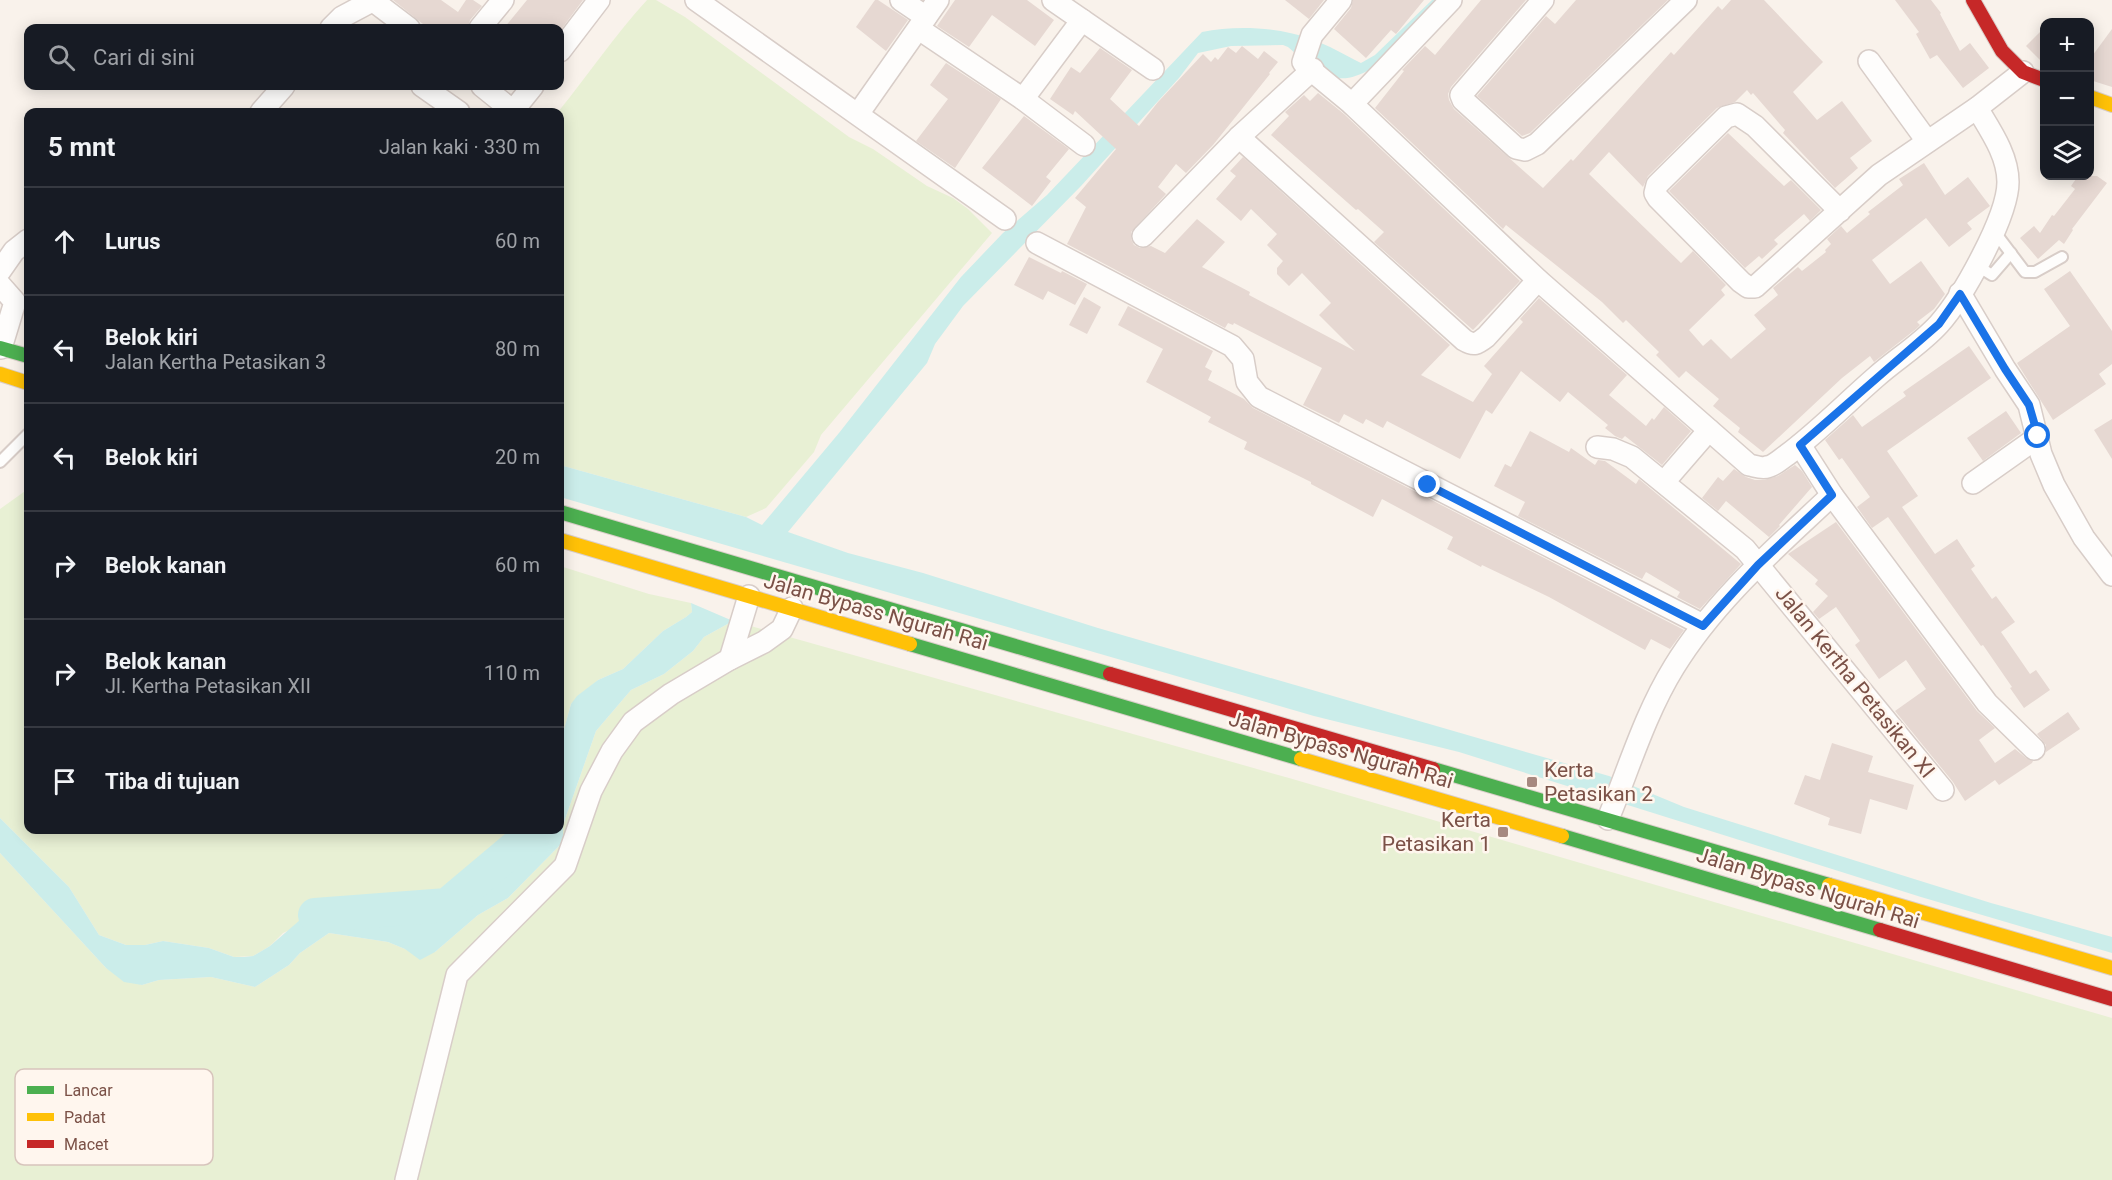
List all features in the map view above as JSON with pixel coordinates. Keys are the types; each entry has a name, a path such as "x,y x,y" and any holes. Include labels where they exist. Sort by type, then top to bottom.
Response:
{"main road":[{"path":"1973,0 2002,51 2023,72 2040,78"},
{"path":"2094,98 2112,105"},
{"path":"2,344 24,354"},
{"path":"0,374 24,382"},
{"name":"Jalan Bypass Ngurah Rai","path":"564,513 1611,812 2112,968"},
{"name":"Jalan Bypass Ngurah Rai","path":"564,541 2112,999"}],"street":[{"path":"335,24 342,16 373,0 404,24"},
{"path":"483,24 502,0"},
{"path":"564,46 599,0"},
{"path":"696,0 1005,219"},
{"path":"901,0 922,23 1084,145"},
{"path":"858,114 938,0"},
{"path":"1053,0 1154,69"},
{"path":"1143,236 1308,66 1312,35 1341,0"},
{"path":"1352,104 1451,0"},
{"path":"1543,0 1461,94 1463,100 1516,148 1525,150 1537,144 1686,0"},
{"path":"1023,99 1082,20"},
{"path":"1869,61 1927,141"},
{"path":"1308,66 1352,104 1538,280 1709,430 1749,465 1767,468 1800,445 1939,324 1960,294 1994,231 2005,202 2008,182 2000,146 1977,108"},
{"path":"1840,211 1755,126 1737,114 1726,117 1657,185 1655,193 1741,282 1748,287 1755,287 1840,211 1879,175 1977,108 2023,72"},
{"path":"265,108 280,90"},
{"path":"428,90 453,108"},
{"path":"487,90 507,108"},
{"path":"515,108 529,90"},
{"path":"1239,137 1472,345 1486,338 1538,280"},
{"path":"0,271 14,251 24,243"},
{"path":"1037,243 1232,346 1243,358 1246,382 1259,397 1703,626"},
{"path":"0,285 18,306 2,344"},
{"path":"1960,294 2029,405 2041,454 2054,485 2084,538 2112,575"},
{"path":"1664,482 1709,430"},
{"path":"1973,483 2038,436"},
{"path":"1800,445 1832,495 1987,703 2034,749"},
{"name":"Jalan Kertha Petasikan XI","path":"1597,447 1613,449 1632,458 1745,549 1943,790"},
{"path":"1611,812 1652,708 1674,667 1703,626 1758,565 1832,495"},
{"path":"730,659 745,595"},
{"path":"406,1180 457,975 565,866 591,791 612,751 633,722 670,694 764,642 782,629 792,608"}],"lane":[{"path":"1994,231 2025,272 2035,272 2062,257"},
{"path":"1976,265 1992,275 2011,253"},
{"path":"0,462 24,438"}],"green space":[{"path":"647,0 656,0 685,17 849,137 873,149 927,186 953,198 968,209 992,233 821,435 814,452 766,508 746,517 564,466 564,108 561,108"},
{"path":"24,492 24,834 538,834 537,838 422,920 403,923 343,906 283,933 270,946 253,956 234,957 209,948 163,941 145,945 126,945 99,935 69,887 0,818 0,509"},
{"path":"564,567 649,594 691,603 692,612 663,631 623,669 598,680 571,704 564,729"},
{"path":"733,621 1289,778 2112,1018 2112,1180 0,1180 0,853 106,968 142,985 159,980 211,977 255,987 289,965 300,953 329,933 388,942 405,949 435,952 478,915 508,898 563,842 564,822 596,731 631,690 664,674 693,651 704,637"}],"water":[{"path":"1432,0 1448,0 1398,50 1367,71 1352,77 1338,78 1324,74 1283,45 1231,46 1198,53 1179,78 1081,186 963,306 935,344 927,363 788,532 848,553 923,573 1098,628 1609,776 1684,807 1991,903 2112,937 2112,953 1921,897 1459,752 1314,716 564,498 564,466 746,517 762,525 839,433 961,277 1003,233 1047,195 1202,32 1243,28 1271,30 1317,41 1361,63 1375,55"},
{"path":"691,603 733,621 704,637 693,651 664,674 631,690 596,731 564,822 564,729 571,704 577,696 598,680 623,669 663,631 692,612"},
{"path":"0,818 69,887 99,935 126,945 145,945 163,941 209,948 234,957 253,956 270,946 315,907 343,906 403,923 422,920 537,838 538,834 563,834 563,842 508,898 478,915 435,952 420,960 405,949 388,942 329,933 300,953 289,965 255,987 211,977 159,980 142,985 124,982 106,968 0,853"}],"building":[{"path":"393,0 441,0 458,12 466,0 473,0 482,6 469,24 423,24"},
{"path":"527,0 583,0 564,26 507,24"},
{"path":"875,0 908,20 886,51 856,27"},
{"path":"955,0 1027,0 1054,20 1035,46 992,15 969,47 937,26"},
{"path":"1285,0 1324,0 1309,19"},
{"path":"1353,0 1424,0 1396,34 1391,30 1366,58 1334,29 1351,8"},
{"path":"1481,0 1526,0 1451,87 1448,94 1449,100 1454,109 1543,188 1571,159 1573,161 1671,52 1674,55 1718,6 1722,10 1731,0 1764,0 1823,62 1793,92 1817,120 1842,101 1872,141 1850,158 1858,168 1835,188 1783,133 1785,130 1753,93 1751,95 1747,90 1735,102 1717,108 1648,176 1643,187 1609,152 1589,174 1681,263 1693,251 1726,285 1721,290 1725,295 1689,330 1703,346 1711,339 1731,359 1766,329 1754,315 1778,295 1773,288 1798,267 1802,271 1826,252 1825,250 1831,244 1827,239 1841,226 1847,233 1870,214 1868,212 1903,185 1899,179 1924,163 1945,195 1968,177 1990,206 1967,223 1972,229 1949,247 1926,218 1872,260 1890,284 1921,261 1945,294 1934,309 1917,322 1920,325 1916,329 1874,362 1870,356 1842,378 1763,452 1738,432 1740,428 1713,406 1719,399 1686,371 1679,378 1656,355 1659,352 1626,320 1623,323 1602,302 1506,225 1503,229 1375,108 1404,71 1402,70 1425,46 1435,55"},
{"path":"1576,0 1668,0 1530,133 1522,136 1477,96 1546,16 1555,24"},
{"path":"1895,0 1931,0 1941,13 1960,51 1970,43 1989,68 1963,88 1937,55 1930,59 1916,34 1919,32"},
{"path":"2112,29 2112,87 2094,81 2094,54"},
{"path":"2040,32 2040,60 2026,46"},
{"path":"1242,46 1258,59 1264,51 1278,62 1213,145 1186,173 1176,164 1158,187 1166,194 1131,232 1134,245 1140,248 1151,246 1165,253 1197,219 1225,242 1202,267 1250,292 1249,295 1355,351 1319,315 1331,303 1302,273 1289,286 1277,274 1277,268 1283,261 1267,245 1277,234 1251,209 1241,221 1216,199 1236,176 1230,171 1243,157 1450,345 1421,375 1473,402 1492,374 1484,366 1523,322 1520,319 1539,298 1627,375 1609,395 1646,426 1664,407 1691,431 1662,465 1625,436 1622,439 1615,436 1605,428 1608,425 1568,392 1560,402 1521,371 1492,414 1486,410 1460,459 1387,421 1383,428 1366,419 1363,424 1344,414 1339,423 1303,405 1322,368 1234,323 1233,325 1228,323 1225,328 1067,244 1086,207 1075,198 1116,149 1075,111 1073,115 1050,99 1071,67 1080,73 1100,48 1132,70 1110,99 1139,126 1203,54 1211,62 1215,57 1218,60 1228,47 1236,53"},
{"path":"946,63 1001,99 955,168 916,141 948,99 930,85"},
{"path":"1318,93 1344,114 1520,281 1473,330 1374,242 1384,232 1271,135 1289,116 1285,112 1304,95 1310,101"},
{"path":"1024,116 1069,149 1046,177 1051,181 1032,206 982,168"},
{"path":"1728,133 1784,186 1791,180 1821,210 1810,221 1804,214 1774,240 1778,244 1762,259 1759,256 1745,268 1669,191"},
{"path":"2094,176 2107,183 2072,229 2064,244 2059,240 2038,259 2020,238 2034,226 2040,233 2052,215 2054,216 2075,189 2071,186 2075,180 2094,180"},
{"path":"1029,257 1087,284 1075,305 1048,291 1043,300 1014,285"},
{"path":"2070,271 2112,331 2112,364 2099,374 2106,384 2053,420 2017,363 2070,326 2044,289"},
{"path":"1084,297 1101,307 1087,334 1069,325"},
{"path":"1128,306 1213,351 1205,367 1212,371 1208,380 1244,399 1253,408 1684,630 1670,649 1651,639 1645,650 1549,597 1482,565 1481,567 1447,549 1453,537 1382,499 1373,517 1311,482 1244,449 1247,442 1208,422 1211,417 1146,382 1163,349 1118,325"},
{"path":"1969,346 1991,378 1887,451 1918,496 1902,507 1935,554 1957,539 1975,566 1971,569 1992,599 1996,596 2015,622 2001,632 2030,674 2036,670 2050,690 2024,708 1983,645 1981,646 1888,517 1872,528 1857,507 1870,497 1842,458 1839,460 1825,440 1853,415 1862,427 1906,396 1903,392"},
{"path":"2006,411 2021,433 1983,461 1967,438"},
{"path":"2112,419 2112,459 2094,430"},
{"path":"1530,431 1569,452 1571,448 1595,465 1598,460 1605,461 1636,484 1639,479 1741,564 1700,609 1677,597 1680,592 1646,572 1642,579 1518,516 1525,502 1494,486 1505,464 1511,467"},
{"path":"1795,465 1802,471 1812,487 1769,537 1726,501 1718,511 1702,498 1718,477 1723,481 1734,469 1746,477 1764,480 1778,476"},
{"path":"1836,522 1977,711 1995,728 1979,740 1995,763 2015,749 2033,761 2032,763 1999,785 1995,780 1965,801 1953,782 1895,711 1926,689 1906,660 1879,679 1855,645 1860,641 1836,607 1819,619 1813,612 1828,596 1815,584 1818,580 1788,554"},
{"path":"2068,712 2080,729 2046,752 2046,745 2037,734"},
{"path":"1832,743 1873,756 1868,772 1914,785 1907,810 1870,799 1861,834 1828,825 1830,818 1794,804 1805,775 1820,780"}],"waterway":[{"path":"315,915 447,905 531,834"}],"traffic: fast":[{"path":"0,348 24,355"},
{"path":"564,513 1110,674"},
{"path":"910,644 1301,759"},
{"path":"1433,769 1829,885"},
{"path":"1562,836 1880,930"}],"traffic: slow":[{"path":"2094,98 2112,105"},
{"path":"0,374 24,382"},
{"path":"564,541 910,644"},
{"path":"1301,759 1562,836"},
{"path":"1829,885 2112,968"}],"traffic: jam":[{"path":"1973,0 2002,51 2023,72 2040,78"},
{"path":"1110,674 1433,769"},
{"path":"1880,930 2112,999"}],"place":[{"name":"Kerta Petasikan 2","path":"1532,782"},
{"name":"Kerta Petasikan 1","path":"1503,832"}],"route":[{"path":"1428,485 1703,626 1758,565 1832,495 1800,445 1939,324 1960,294 2029,405 2038,436"}]}
